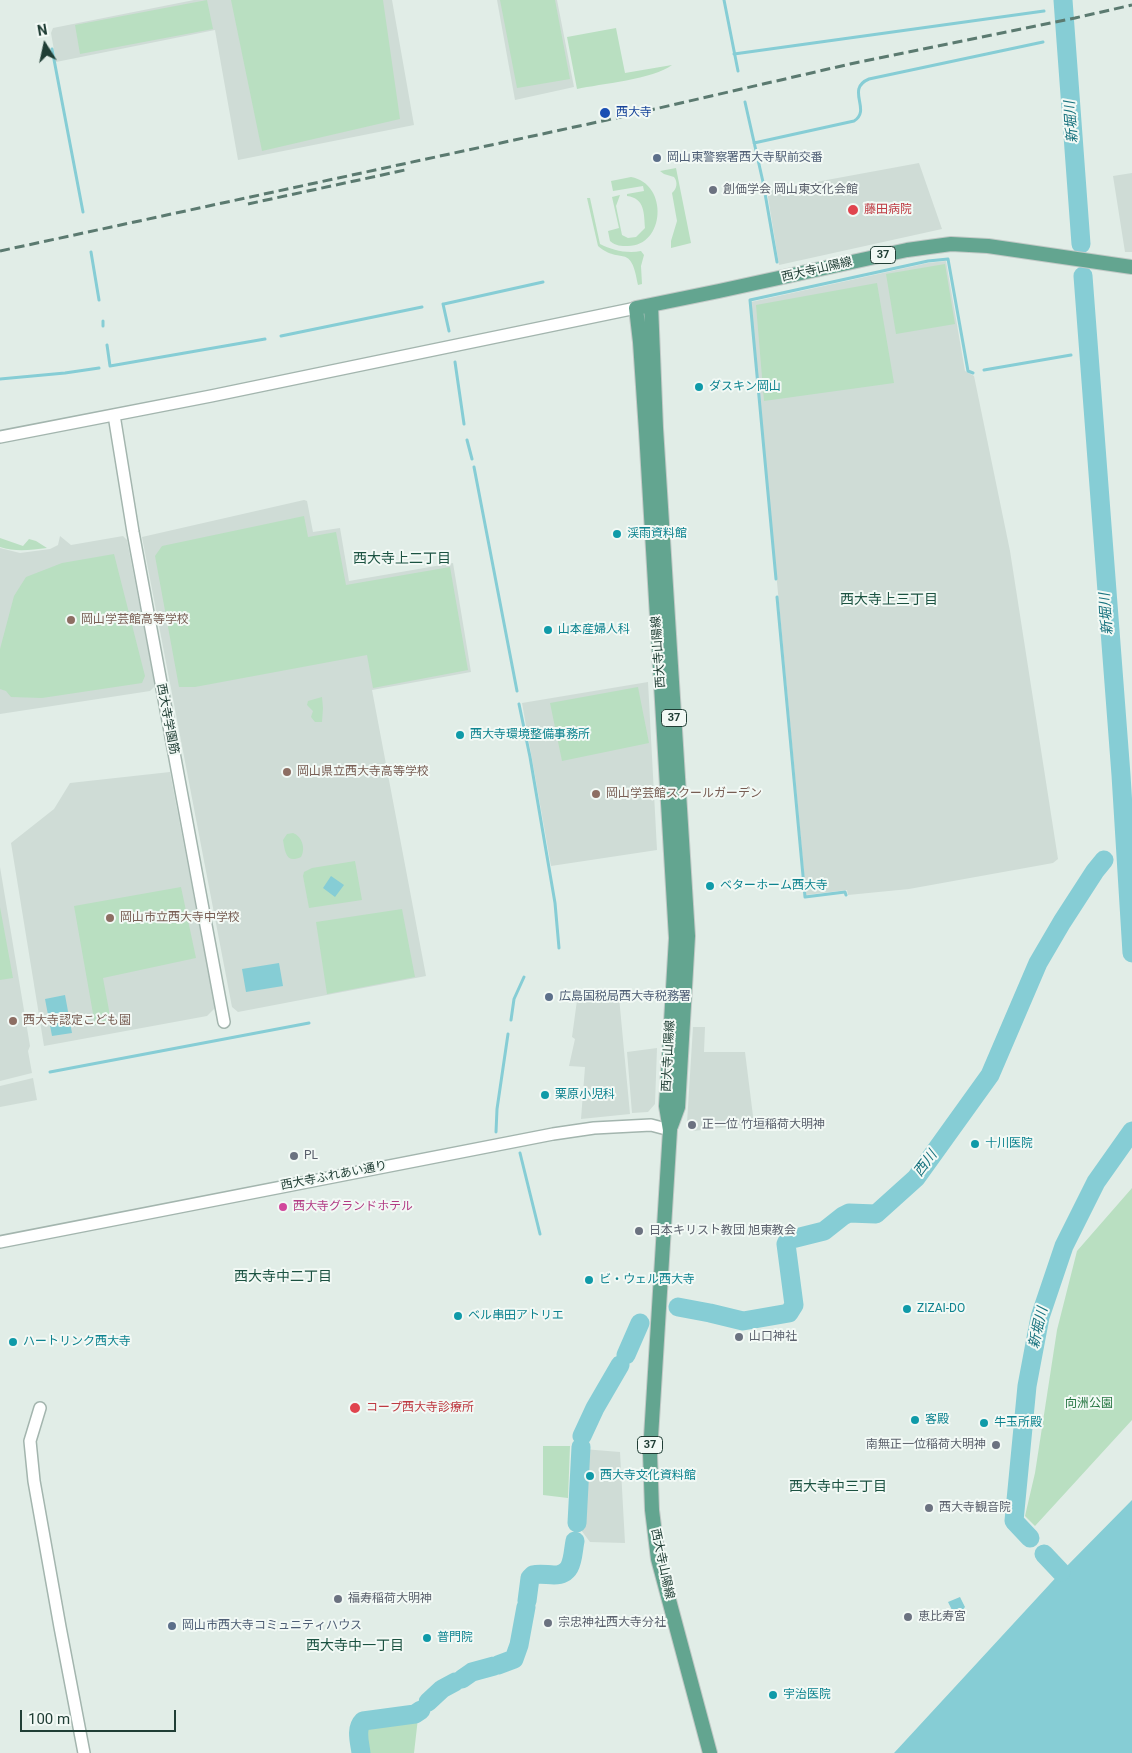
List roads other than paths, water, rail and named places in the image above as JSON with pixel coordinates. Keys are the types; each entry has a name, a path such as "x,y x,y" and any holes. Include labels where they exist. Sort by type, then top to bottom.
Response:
{"main road":[{"name":"西大寺山陽線","path":"710,1753 658,1559 652,1510 650,1444 670,1130 666,1106 676,938 646,431 636,308 907,250 951,244 988,246 1132,267"},
{"name":"西大寺山陽線","path":"651,305 656,428 688,936 678,1106 670,1130"}],"street":[{"path":"0,437 636,308"},
{"name":"西大寺学園筋","path":"114,415 133,532 224,1022"},
{"name":"西大寺ふれあい通り","path":"0,1242 339,1174 553,1134 594,1128 651,1125 670,1130"},
{"path":"40,1408 30,1440 34,1481 84,1753"}],"water":[{"path":"331,876 344,885 335,897 323,888"},
{"path":"279,963 283,986 246,992 242,969"},
{"path":"65,995 72,1033 52,1036 45,999"},
{"path":"1132,1500 1132,1753 894,1753 1061,1572"},
{"path":"960,1597 965,1607 961,1612 953,1612 948,1602"}],"waterway":[{"path":"724,0 738,71"},
{"name":"新堀川","path":"1063,0 1081,244"},
{"name":"新堀川","path":"1058,9 1064,8"},
{"path":"734,54 1044,11"},
{"name":"新堀川","path":"1060,37 1066,36"},
{"path":"754,143 854,121 861,111 858,94 859,88 862,83 869,79 1043,42"},
{"path":"52,49 83,212"},
{"path":"745,102 763,182 777,262"},
{"path":"91,252 99,300"},
{"path":"776,579 750,300 928,261 948,259 968,371 973,373"},
{"name":"新堀川","path":"1083,276 1121,775 1132,953"},
{"path":"444,304 543,282"},
{"path":"443,304 449,331"},
{"path":"281,336 422,307"},
{"path":"103,321 103,326"},
{"path":"107,345 110,366 265,339"},
{"name":"新堀川","path":"1082,354 1088,353"},
{"path":"984,370 1071,355"},
{"path":"455,362 464,424"},
{"path":"0,379 99,368"},
{"path":"467,440 472,459"},
{"path":"474,467 517,691"},
{"path":"777,597 805,897 845,892 846,895"},
{"path":"519,704 555,903 559,948"},
{"name":"西川","path":"678,1307 743,1321 789,1313 794,1305 786,1244 788,1240 824,1231 849,1213 876,1214 916,1178 990,1075 1038,963 1062,922 1104,860"},
{"path":"511,1020 514,999 524,977"},
{"path":"50,1072 309,1023"},
{"path":"496,1132 497,1109 508,1034"},
{"name":"新堀川","path":"1030,1538 1014,1521 1027,1386 1040,1317 1064,1246 1096,1182 1132,1131"},
{"path":"520,1153 540,1234"},
{"path":"626,1355 640,1323"},
{"path":"582,1436 595,1408 620,1365"},
{"path":"577,1523 581,1447"},
{"path":"527,1601 530,1578 533,1575 561,1574 569,1568 575,1541"},
{"name":"新堀川","path":"1044,1554 1061,1572"},
{"path":"498,1665 514,1659 519,1645 526,1607"},
{"path":"462,1679 472,1672 494,1666"},
{"path":"428,1702 442,1689 455,1682"},
{"path":"361,1753 359,1728 363,1721 415,1714 421,1710"}],"railway":[{"path":"0,251 607,120 850,64 1132,5"},
{"path":"248,204 405,170"}],"place":[{"name":"西大寺","path":"605,113"},
{"name":"岡山東警察署西大寺駅前交番","path":"657,158"},
{"name":"創価学会 岡山東文化会館","path":"713,190"},
{"name":"藤田病院","path":"853,210"},
{"name":"ダスキン岡山","path":"699,387"},
{"name":"渓雨資料館","path":"617,534"},
{"name":"岡山学芸館高等学校","path":"71,620"},
{"name":"山本産婦人科","path":"548,630"},
{"name":"西大寺環境整備事務所","path":"460,735"},
{"name":"岡山県立西大寺高等学校","path":"287,772"},
{"name":"岡山学芸館スクールガーデン","path":"596,794"},
{"name":"ベターホーム西大寺","path":"710,886"},
{"name":"岡山市立西大寺中学校","path":"110,918"},
{"name":"広島国税局西大寺税務署","path":"549,997"},
{"name":"西大寺認定こども園","path":"13,1021"},
{"name":"栗原小児科","path":"545,1095"},
{"name":"正一位 竹垣稲荷大明神","path":"692,1125"},
{"name":"十川医院","path":"975,1144"},
{"name":"PL","path":"294,1156"},
{"name":"西大寺グランドホテル","path":"283,1207"},
{"name":"日本キリスト教団 旭東教会","path":"639,1231"},
{"name":"ビ・ウェル西大寺","path":"589,1280"},
{"name":"ZIZAI‐DO","path":"907,1309"},
{"name":"ベル串田アトリエ","path":"458,1316"},
{"name":"山口神社","path":"739,1337"},
{"name":"ハートリンク西大寺","path":"13,1342"},
{"name":"コープ西大寺診療所","path":"355,1408"},
{"name":"客殿","path":"915,1420"},
{"name":"牛玉所殿","path":"984,1423"},
{"name":"南無正一位稲荷大明神","path":"996,1445"},
{"name":"西大寺文化資料館","path":"590,1476"},
{"name":"西大寺観音院","path":"929,1508"},
{"name":"福寿稲荷大明神","path":"338,1599"},
{"name":"恵比寿宮","path":"908,1617"},
{"name":"宗忠神社西大寺分社","path":"548,1623"},
{"name":"岡山市西大寺コミュニティハウス","path":"172,1626"},
{"name":"普門院","path":"427,1638"},
{"name":"宇治医院","path":"773,1695"}],"district":[{"name":"西大寺上二丁目","path":"402,559"},
{"name":"西大寺上三丁目","path":"889,600"},
{"name":"西大寺中二丁目","path":"283,1277"},
{"name":"西大寺中三丁目","path":"838,1487"},
{"name":"西大寺中一丁目","path":"355,1646"}],"park label":[{"name":"向洲公園","path":"1089,1404"}]}
